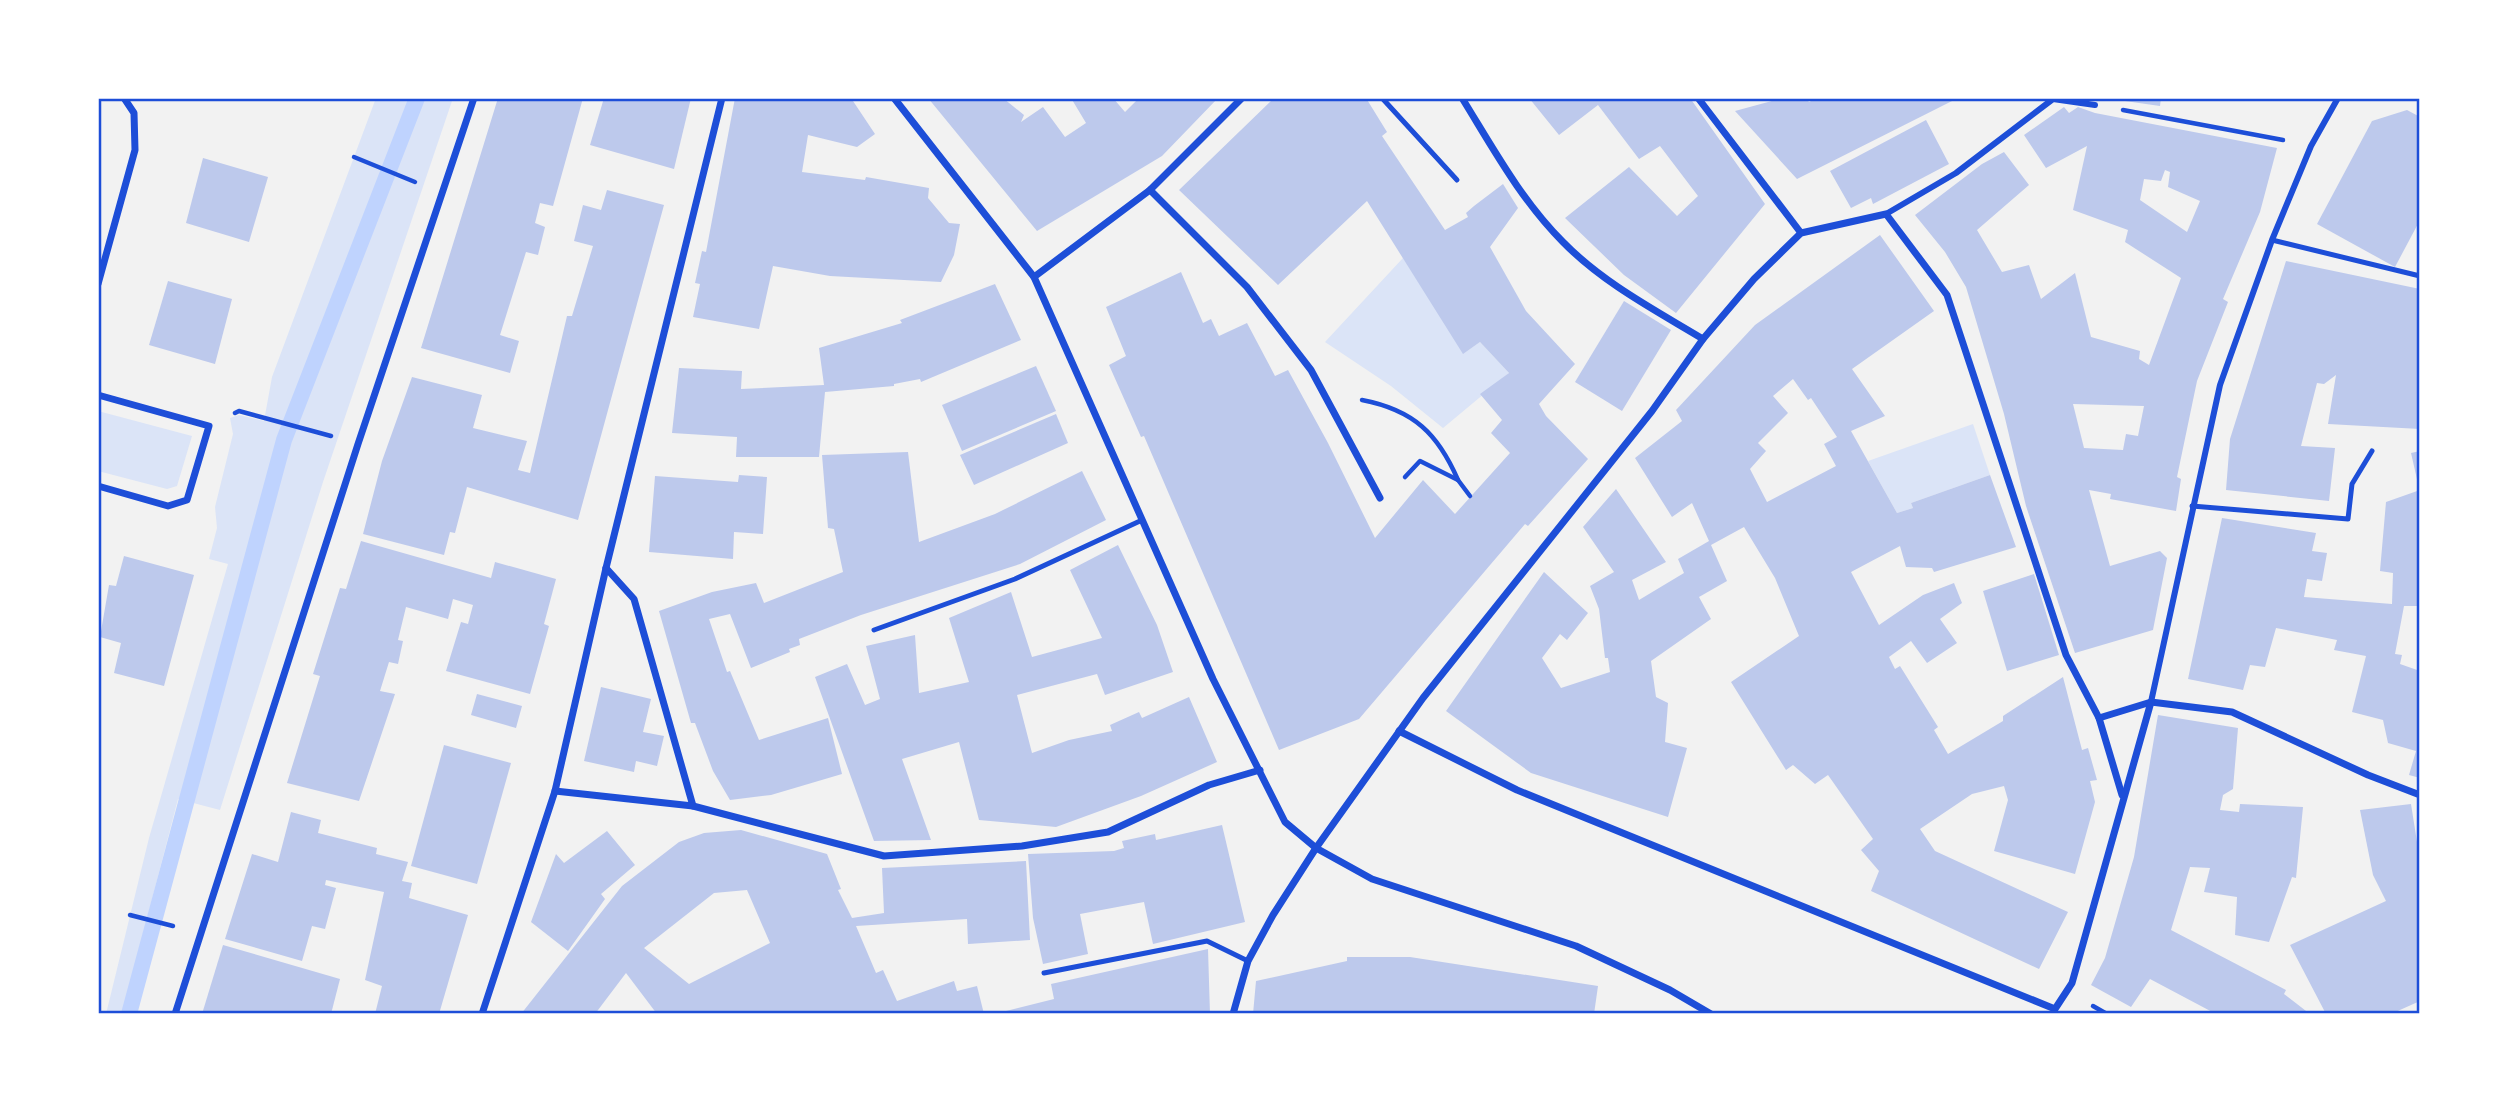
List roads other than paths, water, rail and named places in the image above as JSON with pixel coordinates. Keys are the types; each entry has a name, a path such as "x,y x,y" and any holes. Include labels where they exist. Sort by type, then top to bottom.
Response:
{"street":[{"path":"98,284 135,150 134,113 124,98"},
{"path":"175,1014 358,444 474,98"},
{"path":"482,1014 555,791 606,568 722,98"},
{"path":"894,98 1034,277 1140,521 1213,679 1286,822 1316,848 1372,879 1576,946 1670,990 1711,1014"},
{"path":"1034,277 1150,190 1242,98"},
{"path":"1462,98 1523,195 1563,243 1606,280 1703,340"},
{"path":"1698,98 1801,233"},
{"path":"1399,731 1517,790 2055,1009 2072,983 2122,795 2151,702 2220,385 2272,240 2311,146 2338,98"},
{"path":"1233,1014 1248,961 1273,915 1316,848 1399,731 1652,411 1703,340 1754,279 1801,233 1886,214 1956,173 2053,99 2095,105"},
{"path":"1150,190 1247,287 1311,370 1380,498"},
{"path":"1886,214 1947,295 2066,655 2099,718 2122,795"},
{"path":"98,395 209,426 187,500 168,506 98,486"},
{"path":"606,568 634,599 693,806"},
{"path":"2099,718 2151,702 2232,712 2368,775 2420,795"},
{"path":"555,791 693,806 884,856 1021,846 1108,832 1209,785 1259,770"}],"lane":[{"path":"1382,98 1457,180"},
{"path":"2272,240 2420,276"},
{"path":"2192,506 2347,519 2352,484 2372,451"},
{"path":"874,630 1015,579 1140,521"},
{"path":"1044,973 1207,941 1248,961"}],"waterway":[{"path":"129,1014 284,440 417,98"}]}
